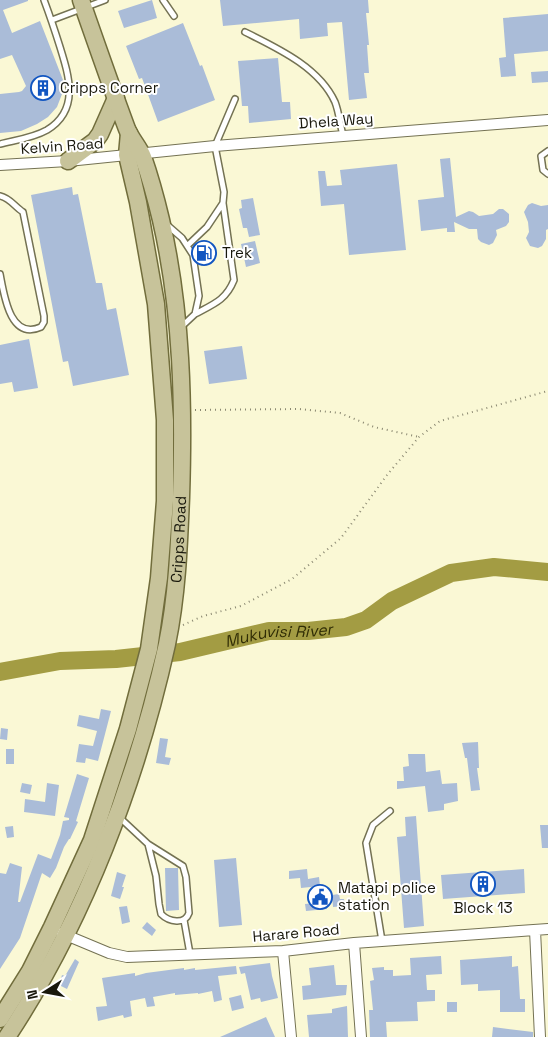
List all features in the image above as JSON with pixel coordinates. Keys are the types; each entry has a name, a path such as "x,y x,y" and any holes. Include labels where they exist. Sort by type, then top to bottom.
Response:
{"main road":[{"name":"Cripps Road","path":"58,931 86,893 116,815 145,728 152,671 149,649 165,501 165,420 156,304 140,211 134,155 129,133 83,4"},
{"path":"68,161 95,141 116,98"},
{"name":"Cripps Road","path":"58,931 74,882 98,823 128,729 168,638 177,576 183,410 178,330 172,278 161,220 134,155"},
{"path":"0,1019 58,931"},
{"path":"7,1037 42,979 58,931"}],"street":[{"name":"Dhela Way","path":"134,155 343,135 548,120"},
{"name":"Kelvin Road","path":"0,165 134,155"},
{"name":"Harare Road","path":"58,931 109,953 127,957 283,951 354,943 548,929"},
{"path":"535,930 540,1037"},
{"path":"354,943 361,1037"},
{"path":"283,951 291,1037"}],"lane":[{"path":"0,144 36,135 49,129 63,115 68,106 70,97 68,74 44,0"},
{"path":"52,20 83,4 105,0"},
{"path":"163,0 174,16"},
{"path":"244,32 282,51 319,79 328,89 336,103 343,135"},
{"path":"178,330 196,314 221,301 229,292 234,280 223,203 224,192 216,146 235,99"},
{"path":"548,151 541,156 543,170 548,174"},
{"path":"0,196 10,200 23,212 44,316 44,322 41,327 33,329 23,328 16,324 12,313 6,307 0,274"},
{"path":"188,245 207,227 223,203"},
{"path":"161,220 188,245 193,255 199,296 196,314"},
{"path":"382,941 366,843 373,825 390,811"},
{"path":"116,815 148,844 183,866 189,913 184,920 170,920 161,914 156,876 148,844"},
{"path":"184,920 190,954"}],"path":[{"path":"168,638 203,616 241,606 292,579 341,538 387,475 420,437 440,421 548,391"},
{"path":"183,410 299,409 340,414 374,426 420,437"}],"building":[{"name":"Cripps Corner","path":"0,0 28,0 3,10 12,33 40,21 63,80 62,94 57,107 48,117 21,131 0,133 0,94 19,92 26,86 12,55 0,59"},
{"path":"152,0 157,18 124,28 118,11"},
{"path":"220,0 368,0 369,13 366,13 369,73 364,73 367,98 349,100 342,22 327,23 328,36 300,39 299,19 223,26"},
{"path":"548,14 548,51 514,54 516,76 501,77 499,58 506,57 503,18"},
{"path":"183,23 215,100 158,122 142,78 139,79 126,46"},
{"path":"278,58 282,102 290,102 291,119 249,123 248,106 242,106 238,61"},
{"path":"548,71 548,82 532,83 531,72"},
{"path":"450,158 456,217 469,211 479,216 493,214 499,209 503,209 509,214 509,222 506,226 496,230 497,235 493,243 489,245 478,239 477,229 469,229 454,222 455,232 447,232 447,228 421,231 418,200 444,197 440,159"},
{"path":"397,164 406,250 349,255 344,204 321,206 318,171 325,171 327,186 342,185 340,170"},
{"path":"72,187 73,195 78,194 96,283 102,283 107,310 116,308 129,375 73,386 68,361 63,362 31,195"},
{"path":"253,198 260,235 249,237 247,228 243,228 239,209 242,208 241,200"},
{"path":"532,203 541,206 548,205 546,239 542,246 538,248 530,246 526,238 529,232 524,212 528,205"},
{"path":"255,241 260,263 246,267 241,244"},
{"path":"29,339 38,388 14,392 12,382 0,384 0,345"},
{"path":"242,346 247,379 209,384 204,351"},
{"path":"101,709 111,711 98,761 86,758 85,763 76,762 79,744 93,746 97,731 77,726 79,715 99,719"},
{"path":"1,728 8,729 7,740 0,739"},
{"path":"160,738 168,739 165,757 171,758 169,765 156,763"},
{"path":"478,742 479,768 477,768 480,790 471,791 467,758 465,758 462,743"},
{"path":"6,749 14,749 14,764 6,764"},
{"path":"408,754 425,754 426,772 440,770 442,784 457,783 458,801 444,804 444,810 428,812 425,786 397,789 397,781 404,781 403,767 409,766"},
{"path":"77,774 89,778 76,821 78,822 50,878 42,873 20,938 0,969 0,873 6,874 10,863 22,867 18,902 20,902 38,854 51,859 63,821 69,820 69,818 64,817"},
{"path":"22,783 32,785 30,794 20,792"},
{"path":"47,783 59,785 55,816 24,812 25,799 45,802"},
{"path":"416,816 424,926 404,928 397,837 406,836 405,817"},
{"path":"540,825 548,825 548,848 542,848"},
{"path":"13,826 14,837 7,838 5,827"},
{"path":"236,858 242,925 219,927 214,860"},
{"path":"165,868 178,868 179,910 166,911"},
{"path":"307,869 308,879 319,877 320,886 301,888 300,878 289,879 289,871"},
{"name":"Block 13","path":"524,869 525,893 443,899 441,875"},
{"path":"117,872 126,875 120,899 111,896"},
{"path":"339,894 340,899 344,899 345,906 333,907 332,895"},
{"path":"326,902 327,909 306,911 305,904"},
{"path":"127,906 130,922 122,924 119,907"},
{"path":"147,922 156,930 152,936 142,928"},
{"path":"441,956 442,974 426,975 427,990 435,990 435,1001 417,1002 418,1021 386,1022 387,1037 370,1037 369,1010 373,1010 370,981 374,980 372,968 384,967 384,970 393,970 393,976 411,975 410,958"},
{"path":"512,956 512,967 518,966 520,999 525,999 525,1012 500,1012 500,990 478,991 478,984 461,985 460,960"},
{"path":"75,959 79,962 67,989 59,985 62,975 65,976"},
{"path":"270,963 278,998 261,1002 260,998 251,1000 245,973 241,974 239,967"},
{"path":"334,965 336,985 347,985 346,995 303,1000 302,986 311,985 309,968"},
{"path":"236,966 237,974 218,976 222,1000 214,1002 212,991 198,994 175,995 175,993 153,997 155,1006 147,1007 145,998 130,1001 132,1016 124,1018 123,1015 98,1021 96,1007 107,1006 102,978 135,973 135,976 184,968 184,970 195,968 195,970"},
{"path":"241,995 244,1008 232,1011 229,998"},
{"path":"447,1002 457,1002 457,1012 447,1012"},
{"path":"347,1006 348,1037 309,1037 307,1015 332,1013 332,1009"},
{"path":"266,1017 275,1037 220,1037"},
{"path":"493,1027 533,1032 533,1037 492,1037"}],"waterway":[{"name":"Mukuvisi River","path":"0,672 60,661 116,659 180,652 269,631 308,631 346,627 366,620 392,601 451,573 494,567 548,572"}],"place":[{"name":"Cripps Corner","path":"43,88"},
{"name":"Trek","path":"204,253"},
{"name":"Block 13","path":"483,884"},
{"name":"Matapi police station","path":"320,897"}]}
